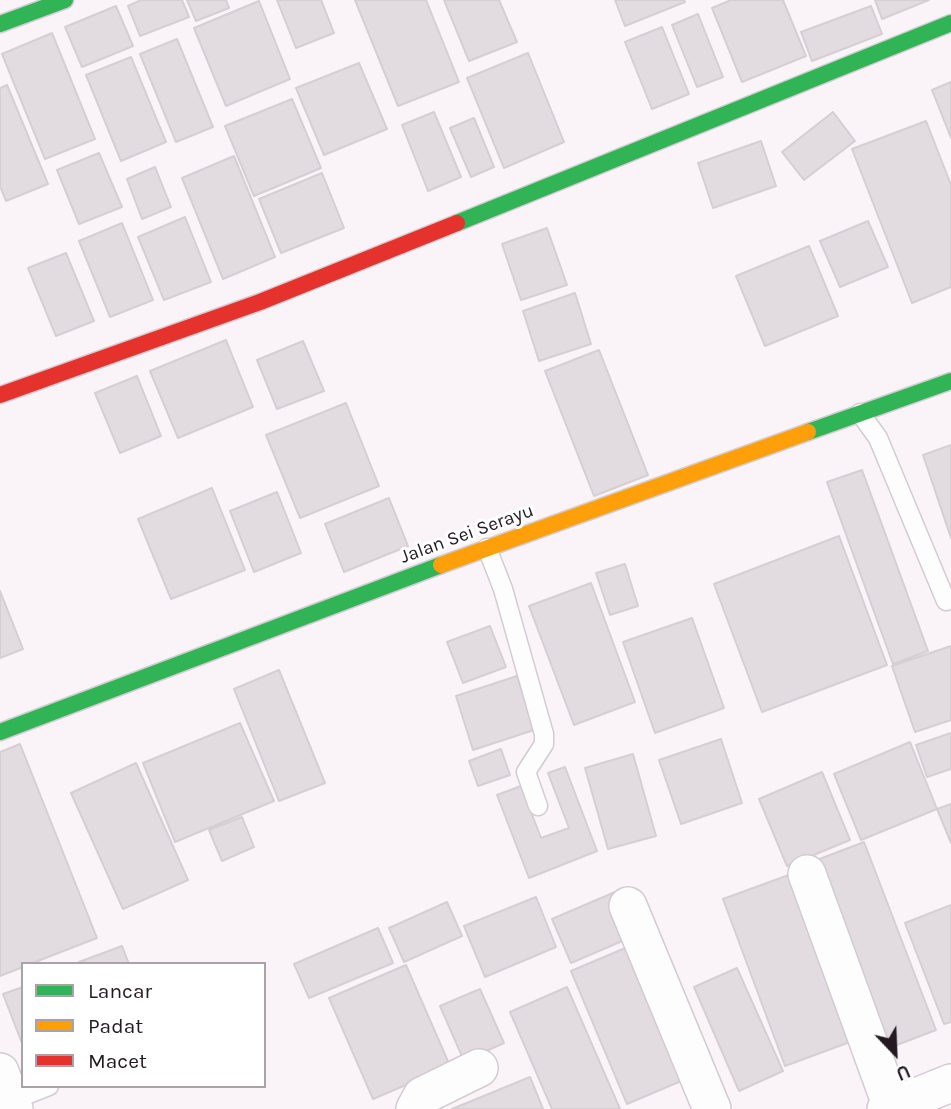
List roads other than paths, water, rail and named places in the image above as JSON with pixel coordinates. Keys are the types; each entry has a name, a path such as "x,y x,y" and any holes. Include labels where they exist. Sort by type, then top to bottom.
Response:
{"street":[{"path":"0,24 65,0"},
{"path":"0,395 260,302 951,23"},
{"name":"Jalan Sei Serayu","path":"0,732 487,548 951,381"},
{"path":"807,874 889,1108 951,1083"},
{"path":"628,906 712,1109"},
{"path":"415,1109 422,1096 479,1068"}],"lane":[{"path":"860,413 878,438 946,601"},
{"path":"487,548 503,589 544,734 544,744 526,772 538,806"},
{"path":"9,1094 39,1088"}]}
